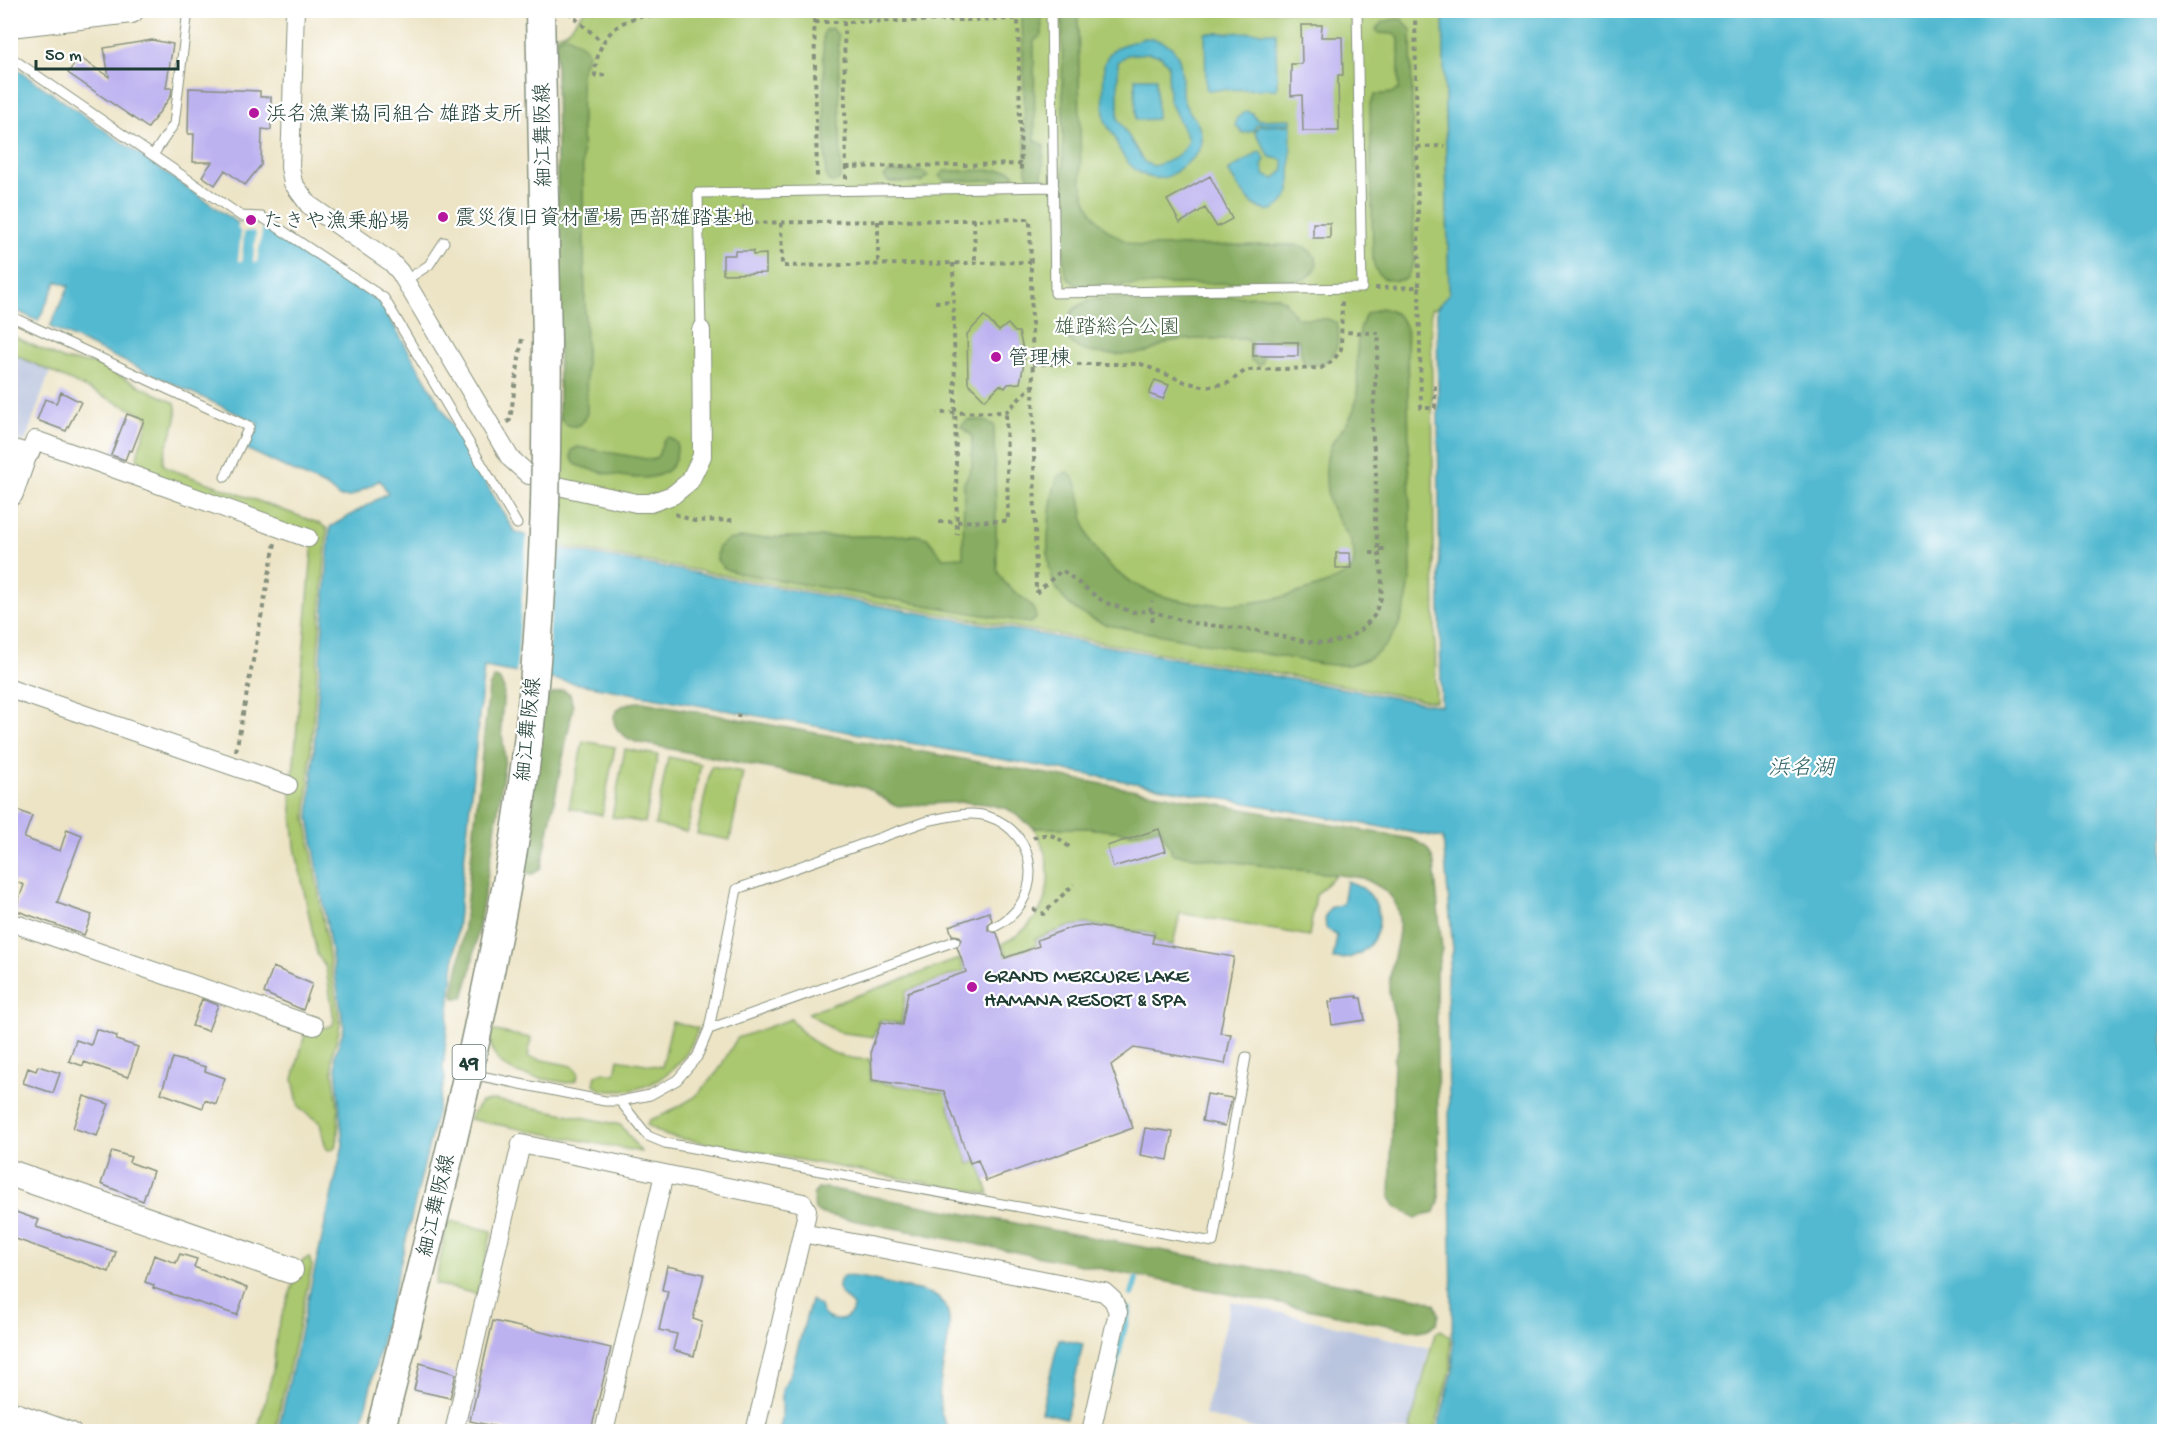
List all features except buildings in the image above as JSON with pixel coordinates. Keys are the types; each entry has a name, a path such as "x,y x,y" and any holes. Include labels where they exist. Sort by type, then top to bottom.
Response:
{"main road":[{"name":"細江舞阪線","path":"380,1431 490,974 513,848 532,688 549,508 546,451 540,10"}],"street":[{"path":"10,24 89,13 131,10"},
{"path":"295,10 290,167 293,183 309,205 391,262 406,280 510,458 529,475"},
{"path":"549,508 636,504 662,500 674,495 690,481 702,456 700,330"},
{"path":"10,493 17,454 30,453 35,440 308,538"},
{"path":"10,689 288,785"},
{"path":"10,922 314,1026"},
{"path":"454,1431 521,1144 803,1203 807,1210 755,1431"},
{"path":"10,1173 290,1270"},
{"path":"604,1431 664,1174"},
{"path":"802,1233 1104,1292 1113,1300 1118,1312 1091,1431"},
{"path":"10,1410 72,1431"}],"lane":[{"path":"153,154 174,124 188,10"},
{"path":"1051,10 1055,293 1362,288 1357,10"},
{"path":"10,57 241,216 262,217 384,298 517,524"},
{"path":"700,330 698,193 1054,187"},
{"path":"406,280 429,265 444,242"},
{"path":"10,316 249,427 225,477"},
{"path":"466,1073 605,1101 620,1101 650,1095 677,1080 697,1057 709,1029 737,889 927,821 958,815 985,816 998,820 1018,837 1030,866 1028,890 1015,914 994,927"},
{"path":"709,1029 955,941"},
{"path":"620,1101 648,1136 665,1143 1213,1242 1246,1057"}],"path":[{"path":"1415,10 1421,408 1436,408 1435,382"},
{"path":"568,12 602,42"},
{"path":"605,75 595,76 597,54 602,42 621,23 640,16 814,12 818,190"},
{"path":"815,22 1018,19 1021,187"},
{"path":"844,22 847,190"},
{"path":"1417,147 1445,147"},
{"path":"846,167 1021,164"},
{"path":"744,192 745,223 1030,219 1036,593 1062,570 1104,602 1133,612 1152,611 1192,623 1254,630 1307,642 1328,643 1348,638 1374,616 1381,598 1383,577 1375,524 1376,473 1372,426 1379,333 1342,332"},
{"path":"974,219 975,263"},
{"path":"878,221 878,264"},
{"path":"781,223 782,266 1031,262"},
{"path":"953,263 957,535"},
{"path":"1362,288 1419,287"},
{"path":"1032,364 1141,364 1195,385 1218,386 1228,383 1246,370 1321,368 1338,356 1342,332 1342,288"},
{"path":"935,302 954,302"},
{"path":"505,423 510,420 524,328"},
{"path":"937,413 1006,412 1033,385"},
{"path":"939,522 1008,520 1006,412"},
{"path":"662,500 674,514 683,518 734,520"},
{"path":"236,757 278,527"},
{"path":"1370,553 1389,549"},
{"path":"1152,601 1152,621"},
{"path":"738,718 739,711"},
{"path":"1033,839 1042,834 1050,834 1069,847"},
{"path":"1033,909 1043,914 1074,884"}],"shaded area":[{"path":"11,353 50,371 25,442 11,437"},
{"path":"1231,1301 1429,1348 1409,1431 1264,1431 1204,1415"}],"green space":[{"name":"雄踏総合公園","path":"585,10 1443,11 1449,294 1437,308 1431,309 1436,702 560,546 556,35 566,32"},
{"path":"824,11 1041,11 1042,35 1034,41 1035,140 1044,146 1042,178 1036,180 1029,177 1026,172 1022,15 834,16"},
{"path":"1062,11 1076,11 1078,16 1081,180 1088,203 1099,222 1107,230 1127,242 1139,246 1297,245 1312,253 1316,259 1317,264 1311,275 1295,282 1081,286 1070,280 1064,269"},
{"path":"1402,19 1411,30 1414,262 1406,279 1388,280 1377,272 1373,260 1370,104 1375,95 1391,93 1399,89 1399,39 1394,34 1378,33 1376,29 1383,22"},
{"path":"831,28 838,35 841,176 833,183 828,181 826,176 823,35 825,30"},
{"path":"566,35 585,47 588,53 581,73 587,413 582,423 574,426 562,420 559,414 556,43 560,37"},
{"path":"1010,170 1015,175 1010,180 945,181 939,176 945,171"},
{"path":"922,171 928,176 922,182 889,182 884,177 889,172"},
{"path":"1275,296 1285,301 1296,318 1328,319 1337,323 1338,340 1328,360 1321,364 1304,364 1298,339 1265,340 1262,364 1258,365 1251,360 1250,343 1246,339 1181,340 1169,342 1141,353 1095,353 1082,350 1073,344 1066,328 1067,319 1073,311 1094,299"},
{"path":"1381,308 1398,316 1404,323 1407,333 1411,572 1406,601 1397,628 1380,650 1368,658 1349,665 1321,664 1107,625 1089,618 1064,599 1051,575 1048,544 1054,488 1058,476 1067,472 1077,485 1087,534 1091,542 1110,566 1133,583 1160,595 1189,602 1249,603 1279,598 1319,586 1352,569 1354,550 1351,541 1335,516 1328,498 1327,460 1334,440 1354,409 1358,386 1357,352 1361,328 1366,314"},
{"path":"11,335 64,360 96,364 175,403 176,418 163,464 170,469 321,524 327,529 306,818 340,1022 332,1058 338,1126 335,1147 331,1150 326,1149 320,1123 299,1108 293,1079 305,1034 333,1025 334,1020 326,968 317,954 295,847 291,797 313,540 139,468 139,449 148,419 144,415 11,353"},
{"path":"968,420 983,420 994,425 997,569 1007,585 1031,606 1036,619 1030,623 738,573 725,569 717,560 718,547 728,540 739,538 917,535 927,538 943,558 963,557 964,483 972,467 972,436 961,426"},
{"path":"669,437 677,443 675,460 667,471 656,476 641,478 609,474 575,464 571,457 572,450 578,447 652,460 658,456 664,439"},
{"path":"494,678 499,679 504,689 501,725 505,759 493,845 471,970 463,998 454,998 461,955 489,687"},
{"path":"563,690 570,694 573,707 541,868 533,874 527,873 523,864 544,704 549,695"},
{"path":"643,702 1411,839 1420,843 1431,854 1434,864 1442,949 1436,973 1439,1202 1435,1212 1416,1218 1396,1207 1390,1198 1394,1059 1400,1041 1389,989 1399,924 1395,903 1381,888 1363,878 1173,854 1160,828 1133,833 1087,828 1034,828 1008,809 987,804 962,802 895,806 867,788 636,742 619,731 614,717 622,706"},
{"path":"583,741 615,747 602,815 569,808"},
{"path":"625,749 658,755 645,823 612,817"},
{"path":"668,757 701,764 687,832 655,825"},
{"path":"711,766 743,772 730,840 697,834"},
{"path":"1156,827 1162,830 1173,854 1336,874 1316,895 1309,936 1180,913 1173,945 1154,941 1155,934 1086,924 1071,926 1035,939 1037,945 995,960 994,956 1005,952 1002,944 1019,934 1031,922 1041,909 1046,894 1047,862 1034,828 1087,828 1133,833"},
{"path":"959,959 963,967 973,963 975,967 906,991 901,1024 880,1020 874,1037 837,1032 808,1013"},
{"path":"791,1019 807,1036 825,1049 846,1057 870,1059 870,1081 970,1097 948,1105 969,1164 978,1161 989,1194 667,1136 647,1125 649,1120 695,1097 718,1071 737,1038"},
{"path":"672,1022 698,1028 686,1053 667,1073 643,1087 630,1090 606,1091 594,1084 596,1075 604,1072 615,1074 618,1059 662,1067"},
{"path":"490,1030 531,1038 528,1057 572,1066 578,1072 577,1080 568,1083 540,1079 515,1072 504,1066 496,1058 491,1046"},
{"path":"495,1100 621,1125 641,1152 469,1119 481,1102"},
{"path":"826,1188 1423,1299 1435,1304 1439,1314 1437,1323 1428,1329 1418,1331 822,1214 815,1210 813,1195 818,1189"},
{"path":"450,1221 492,1231 477,1294 435,1284"},
{"path":"309,1257 312,1266 275,1431 254,1432 259,1424 273,1371 277,1330 301,1262"},
{"path":"1441,1330 1450,1336 1451,1370 1434,1431 1409,1431 1435,1333"}],"water":[{"name":"浜名湖","path":"1443,11 2164,11 2164,1431 1437,1431 1453,1371 1447,975 1453,950 1443,838 484,667 443,1069 445,1078 360,1431 278,1431 343,1145 335,1055 344,1028 309,818 330,527 388,493 380,480 350,497 339,497 327,487 246,449 258,423 50,327 69,286 57,281 38,321 11,308 11,65 238,223 263,225 380,302 514,531 556,548 1441,706 1437,308 1449,293"},
{"path":"1276,32 1277,89 1206,90 1205,33"},
{"path":"1144,38 1166,43 1177,54 1180,62 1183,99 1201,133 1199,150 1193,157 1169,176 1160,178 1150,177 1132,167 1125,159 1105,120 1104,65 1107,58 1115,48","holes":["1149,53 1161,56 1168,64 1169,100 1188,139 1184,149 1175,157 1153,166 1144,162 1118,119 1118,62 1127,55"]},
{"path":"1135,78 1156,78 1157,119 1136,120"},
{"path":"1246,111 1252,113 1257,120 1291,119 1291,123 1257,124 1253,131 1243,133 1236,126 1236,119"},
{"path":"1291,125 1290,192 1281,204 1272,210 1264,210 1255,206 1247,198 1228,171 1260,151 1265,159 1262,166 1265,176 1274,179 1284,170 1283,160 1270,157 1255,132 1259,126"},
{"path":"1347,881 1363,888 1373,900 1378,913 1378,926 1373,939 1364,950 1351,957 1333,959 1337,936 1326,928 1325,917 1330,908 1343,904"},
{"path":"844,1276 865,1278 927,1292 935,1296 945,1307 949,1322 948,1339 939,1396 941,1414 950,1431 779,1431 782,1419 782,1390 791,1372 811,1300 833,1320 843,1319 852,1312 853,1306 838,1288"},
{"path":"1059,1339 1083,1344 1066,1418 1041,1412"}],"pier":[{"path":"238,223 263,225 257,262 253,262 256,233 253,231 244,232 242,261 238,261 241,232 238,230"},
{"path":"527,533 556,545 546,681 516,675"}],"waterway":[{"path":"1132,1294 1136,1280"},
{"path":"1113,1376 1129,1309"}],"place":[{"name":"浜名漁業協同組合 雄踏支所","path":"254,113"},
{"name":"震災復旧資材置場 西部雄踏基地","path":"443,217"},
{"name":"たきや漁乗船場","path":"251,220"},
{"name":"管理棟","path":"996,357"},
{"name":"GRAND MERCURE LAKE HAMANA RESORT & SPA","path":"972,987"}]}
